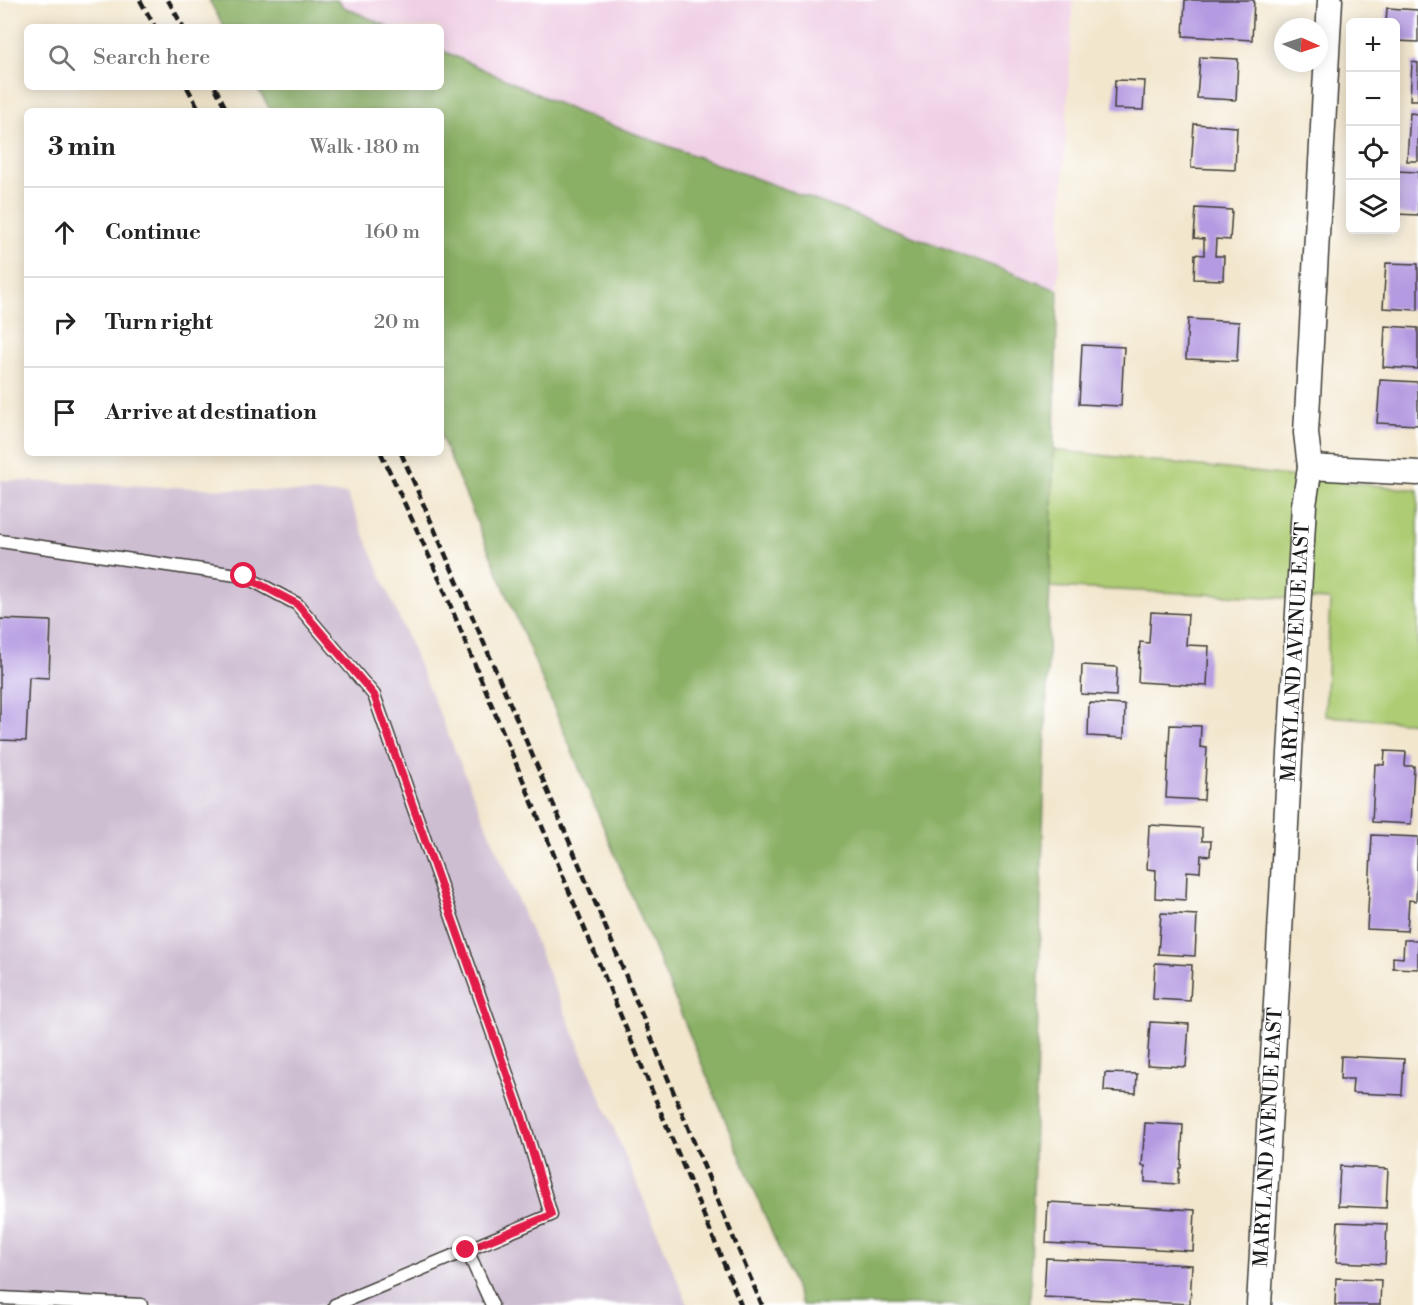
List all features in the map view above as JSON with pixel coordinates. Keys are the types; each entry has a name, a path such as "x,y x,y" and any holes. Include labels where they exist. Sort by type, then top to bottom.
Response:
{"street":[{"name":"MARYLAND AVENUE EAST","path":"1259,1305 1304,506 1310,467 1306,433 1330,0"},
{"path":"1310,467 1418,473"}],"lane":[{"path":"0,541 244,576 297,604 374,695 522,1117 551,1215 335,1305"},
{"path":"466,1250 492,1305"},
{"path":"0,1298 141,1305"}],"shaded area":[{"path":"337,0 1073,0 1058,290 579,113 444,51 444,24 382,24 344,7"},
{"path":"0,480 347,494 688,1305 0,1305"}],"green space":[{"path":"209,0 337,0 344,7 382,24 222,24"},
{"path":"444,51 579,113 1058,290 1030,1305 802,1305 444,443 444,108 269,108 259,90 444,90"},
{"path":"1053,450 1418,490 1418,723 1325,716 1330,600 1050,587"}],"building":[{"path":"1185,0 1254,0 1252,40 1183,36"},
{"path":"1387,8 1418,10 1418,42 1400,41 1400,18 1386,18"},
{"path":"1200,57 1238,59 1236,100 1197,98"},
{"path":"1412,62 1418,63 1418,100 1410,100"},
{"path":"1115,80 1145,81 1143,110 1114,109"},
{"path":"1410,113 1418,114 1418,161 1407,161"},
{"path":"1194,124 1237,127 1235,170 1191,168"},
{"path":"1400,171 1418,172 1418,215 1400,214"},
{"path":"1196,208 1232,210 1230,240 1216,239 1215,256 1224,256 1223,280 1194,279 1195,254 1204,255 1204,239 1194,238"},
{"path":"1386,263 1418,264 1418,310 1383,308"},
{"path":"1188,319 1239,322 1237,361 1186,359"},
{"path":"1385,326 1418,328 1418,369 1383,367"},
{"path":"1082,345 1124,347 1121,406 1079,404"},
{"path":"1380,380 1418,382 1418,425 1377,423"},
{"path":"1151,612 1188,614 1186,645 1209,646 1207,686 1138,682 1140,642 1149,643"},
{"path":"0,619 51,621 49,678 29,677 26,741 0,740"},
{"path":"1082,665 1117,667 1116,696 1081,694"},
{"path":"1089,703 1125,705 1124,738 1088,736"},
{"path":"1170,725 1201,726 1200,747 1207,748 1204,800 1166,798"},
{"path":"1385,751 1406,752 1405,766 1414,766 1411,824 1372,822 1375,764 1384,765"},
{"path":"1149,825 1202,828 1202,841 1211,841 1210,856 1201,855 1200,872 1187,871 1186,900 1155,898 1156,870 1147,869"},
{"path":"1372,835 1418,837 1416,901 1409,900 1407,931 1367,929"},
{"path":"1161,913 1197,915 1195,956 1158,954"},
{"path":"1404,940 1418,940 1418,969 1393,968 1393,957 1403,958"},
{"path":"1155,963 1192,965 1190,1001 1153,999"},
{"path":"1150,1022 1189,1024 1186,1067 1147,1065"},
{"path":"1341,1056 1404,1059 1402,1095 1352,1093 1353,1079 1340,1079"},
{"path":"1105,1073 1137,1074 1136,1093 1104,1091"},
{"path":"1145,1123 1183,1125 1178,1184 1145,1182 1145,1166 1142,1166"},
{"path":"1340,1166 1388,1169 1386,1208 1338,1206"},
{"path":"1048,1202 1195,1210 1193,1251 1046,1243"},
{"path":"1338,1222 1387,1224 1385,1264 1336,1262"},
{"path":"1046,1258 1192,1265 1190,1304 1044,1297"},
{"path":"1336,1278 1381,1280 1380,1305 1335,1305"}],"railway":[{"path":"140,0 153,24"},
{"path":"168,0 181,24"},
{"path":"189,90 198,108"},
{"path":"216,90 226,108"},
{"path":"382,456 436,571 741,1305"},
{"path":"402,456 576,856 762,1305"}],"route":[{"path":"244,576 297,604 374,695 522,1117 551,1215 466,1250"}]}
